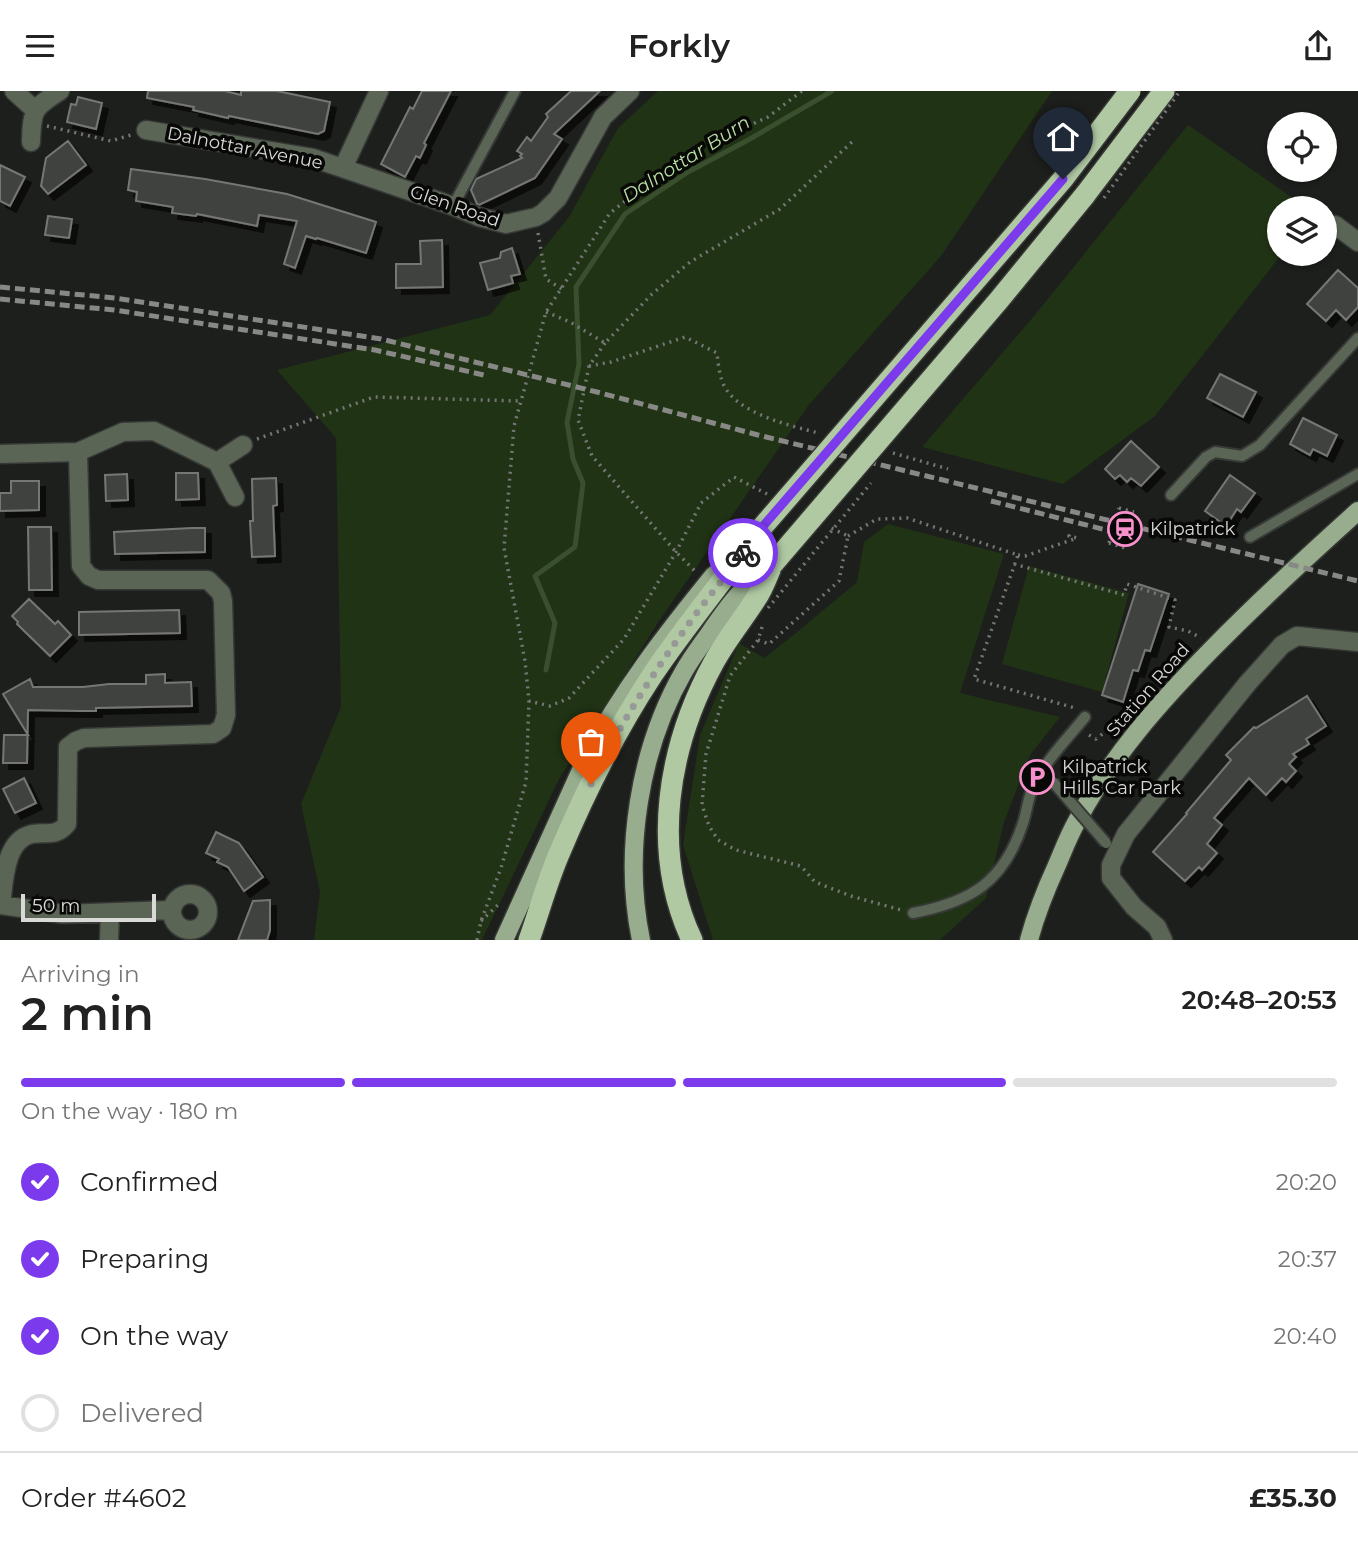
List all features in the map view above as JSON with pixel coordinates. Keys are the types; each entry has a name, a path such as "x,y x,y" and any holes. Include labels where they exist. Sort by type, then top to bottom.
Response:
{"highway":[{"path":"529,940 558,856 602,760 653,675 694,616 758,532 1063,179 1130,91"},
{"path":"692,940 675,892 668,852 669,812 676,763 689,716 714,662 760,593 772,565 1085,195 1164,91"}],"main road":[{"name":"Station Road","path":"1029,940 1041,902 1077,821 1104,777 1143,724 1222,638 1358,511"},
{"path":"503,940 586,759 615,706 642,666 731,554 758,532"},
{"path":"641,940 633,881 634,853 644,774 652,746 672,693 691,660 742,590 772,565"}],"street":[{"path":"14,91 34,116"},
{"path":"31,142 34,116 40,104 60,91"},
{"path":"343,168 379,91"},
{"path":"536,217 558,198 603,117 630,91"},
{"name":"Dalnottar Avenue","path":"146,130 313,158 343,168"},
{"name":"Glen Road","path":"343,168 506,224 536,217"},
{"path":"1337,226 1358,242"},
{"path":"0,454 78,452 123,432 154,431 217,462 235,497"},
{"path":"217,462 243,445"},
{"path":"78,452 81,566 89,576 98,580 208,580 221,593 226,715 222,728 213,734 84,738 68,747 67,824 61,831 32,834 20,839 5,852 1,905 63,914 171,910"},
{"path":"1163,940 1157,927 1134,907 1111,878 1112,848 1282,645 1297,636 1358,642"},
{"path":"109,940 110,913"}],"lane":[{"path":"453,206 515,91"},
{"path":"1171,495 1206,457 1215,452 1242,456 1260,445 1358,338"},
{"path":"1250,537 1358,474"},
{"path":"913,913 936,909 972,893 1004,866 1013,849 1032,789 1042,769 1085,717"},
{"path":"1042,769 1112,848"}],"path":[{"path":"477,940 526,782 528,701 525,661 504,548 514,426 546,312 610,213 684,155 768,117 802,91"},
{"path":"34,116 111,141 146,130"},
{"path":"699,574 676,552 592,456 578,420 589,366 605,343 652,294 690,262 779,209 853,141"},
{"path":"536,217 546,279 562,289"},
{"path":"546,312 570,321 605,343"},
{"path":"589,366 611,362 685,337 717,353 723,384 737,401 768,419"},
{"path":"243,445 374,397 521,401"},
{"path":"1125,548 1109,543 1119,508 1134,512"},
{"path":"848,536 877,519 907,518 1025,556 1077,538 1069,536 1071,532"},
{"path":"528,701 550,706 569,698 624,639 676,552"},
{"path":"1018,555 974,679 1075,707 1085,717"},
{"path":"1014,564 1124,595 1126,584 1175,600 1169,627 1188,631 1201,638"},
{"path":"758,640 730,676 706,754 702,805 709,825 718,840 736,850 801,866 815,882 850,896 913,913"},
{"path":"1077,727 1096,739 1131,711"}],"green space":[{"path":"658,91 1052,91 941,256 808,406 659,621 559,779 482,940 314,940 320,892 301,804 341,707 336,438 277,370 490,315 569,217 618,128"},
{"path":"1188,125 1290,196 1267,196 1267,266 1273,266 1155,416 1063,484 922,447 1039,310"},
{"path":"888,524 1004,554 960,693 1060,717 1030,755 1004,822 986,898 940,940 713,940 683,845 700,735 739,643 764,658 791,637 857,582 864,542"},
{"path":"1029,566 1129,593 1102,692 1002,664"}],"building":[{"path":"148,91 225,91 241,95 241,91 277,91 330,102 324,131 318,134 193,110 194,107 147,98"},
{"path":"422,91 451,91 424,143 426,145 420,158 416,156 405,177 381,164 410,107 413,109"},
{"path":"571,91 600,91 554,134 562,139 535,178 477,204 471,190 476,179 522,158 522,154 517,151 527,137 531,141 548,117 546,114"},
{"path":"78,97 102,103 96,129 67,122 71,104 76,105"},
{"path":"68,141 86,165 48,194 41,186 46,158"},
{"path":"0,165 25,177 10,206 0,201"},
{"path":"131,169 287,194 376,222 366,253 306,236 295,268 284,264 297,221 259,215 257,226 197,214 172,213 173,207 136,201 137,192 128,190"},
{"path":"48,216 72,219 69,238 45,235"},
{"path":"442,240 443,287 396,288 396,264 421,264 420,241"},
{"path":"512,248 520,274 511,276 513,283 488,290 480,263 500,258 501,252"},
{"path":"1338,270 1358,288 1358,307 1346,320 1336,310 1326,321 1307,304"},
{"path":"1220,374 1256,392 1243,417 1207,398"},
{"path":"1303,418 1337,435 1327,456 1313,449 1310,455 1290,444"},
{"path":"1131,441 1159,467 1141,486 1131,478 1127,482 1120,475 1115,479 1105,469"},
{"path":"176,473 198,473 199,499 176,500"},
{"path":"127,474 128,500 106,501 105,475"},
{"path":"1230,475 1255,493 1241,512 1237,509 1226,526 1205,511"},
{"path":"276,478 277,505 273,506 275,556 252,557 252,479"},
{"path":"11,481 39,481 39,510 0,511 0,493 11,493"},
{"path":"28,527 51,527 52,590 29,590"},
{"path":"205,528 205,552 115,554 114,532"},
{"path":"1138,584 1169,594 1150,651 1145,650 1138,671 1133,670 1123,702 1102,695"},
{"path":"29,599 55,624 58,621 71,635 50,656 12,616"},
{"path":"179,610 180,633 79,635 79,612"},
{"path":"165,674 165,683 191,682 192,706 96,708 96,711 28,710 28,734 3,694 30,679 33,687 146,684 146,675"},
{"path":"1307,696 1326,726 1306,739 1309,744 1293,754 1296,757 1289,764 1296,771 1286,782 1282,778 1266,795 1249,778 1214,818 1222,825 1207,844 1217,853 1202,870 1199,867 1185,881 1153,852 1231,760 1226,755 1254,727"},
{"path":"4,735 28,735 27,763 3,763"},
{"path":"24,778 36,803 15,813 3,789"},
{"path":"216,832 239,843 263,877 244,891 228,867 206,853"},
{"path":"270,900 270,930 267,940 238,940 253,901"}],"waterway":[{"name":"Dalnottar Burn","path":"546,670 555,623 535,576 575,547 583,483 573,459 567,422 579,364 576,287 625,214 688,172 832,91"}],"railway":[{"path":"0,287 115,298 381,339 758,435 1358,581"},
{"path":"0,299 114,310 375,350 488,376"},
{"path":"991,501 1130,536"}],"way so far":[{"path":"591,784 602,760 653,675 743,553"}],"place":[{"name":"Kilpatrick","path":"1125,529"},
{"name":"Kilpatrick Hills Car Park","path":"1037,777"}],"route":[{"path":"743,553 758,532 1063,179"}]}
